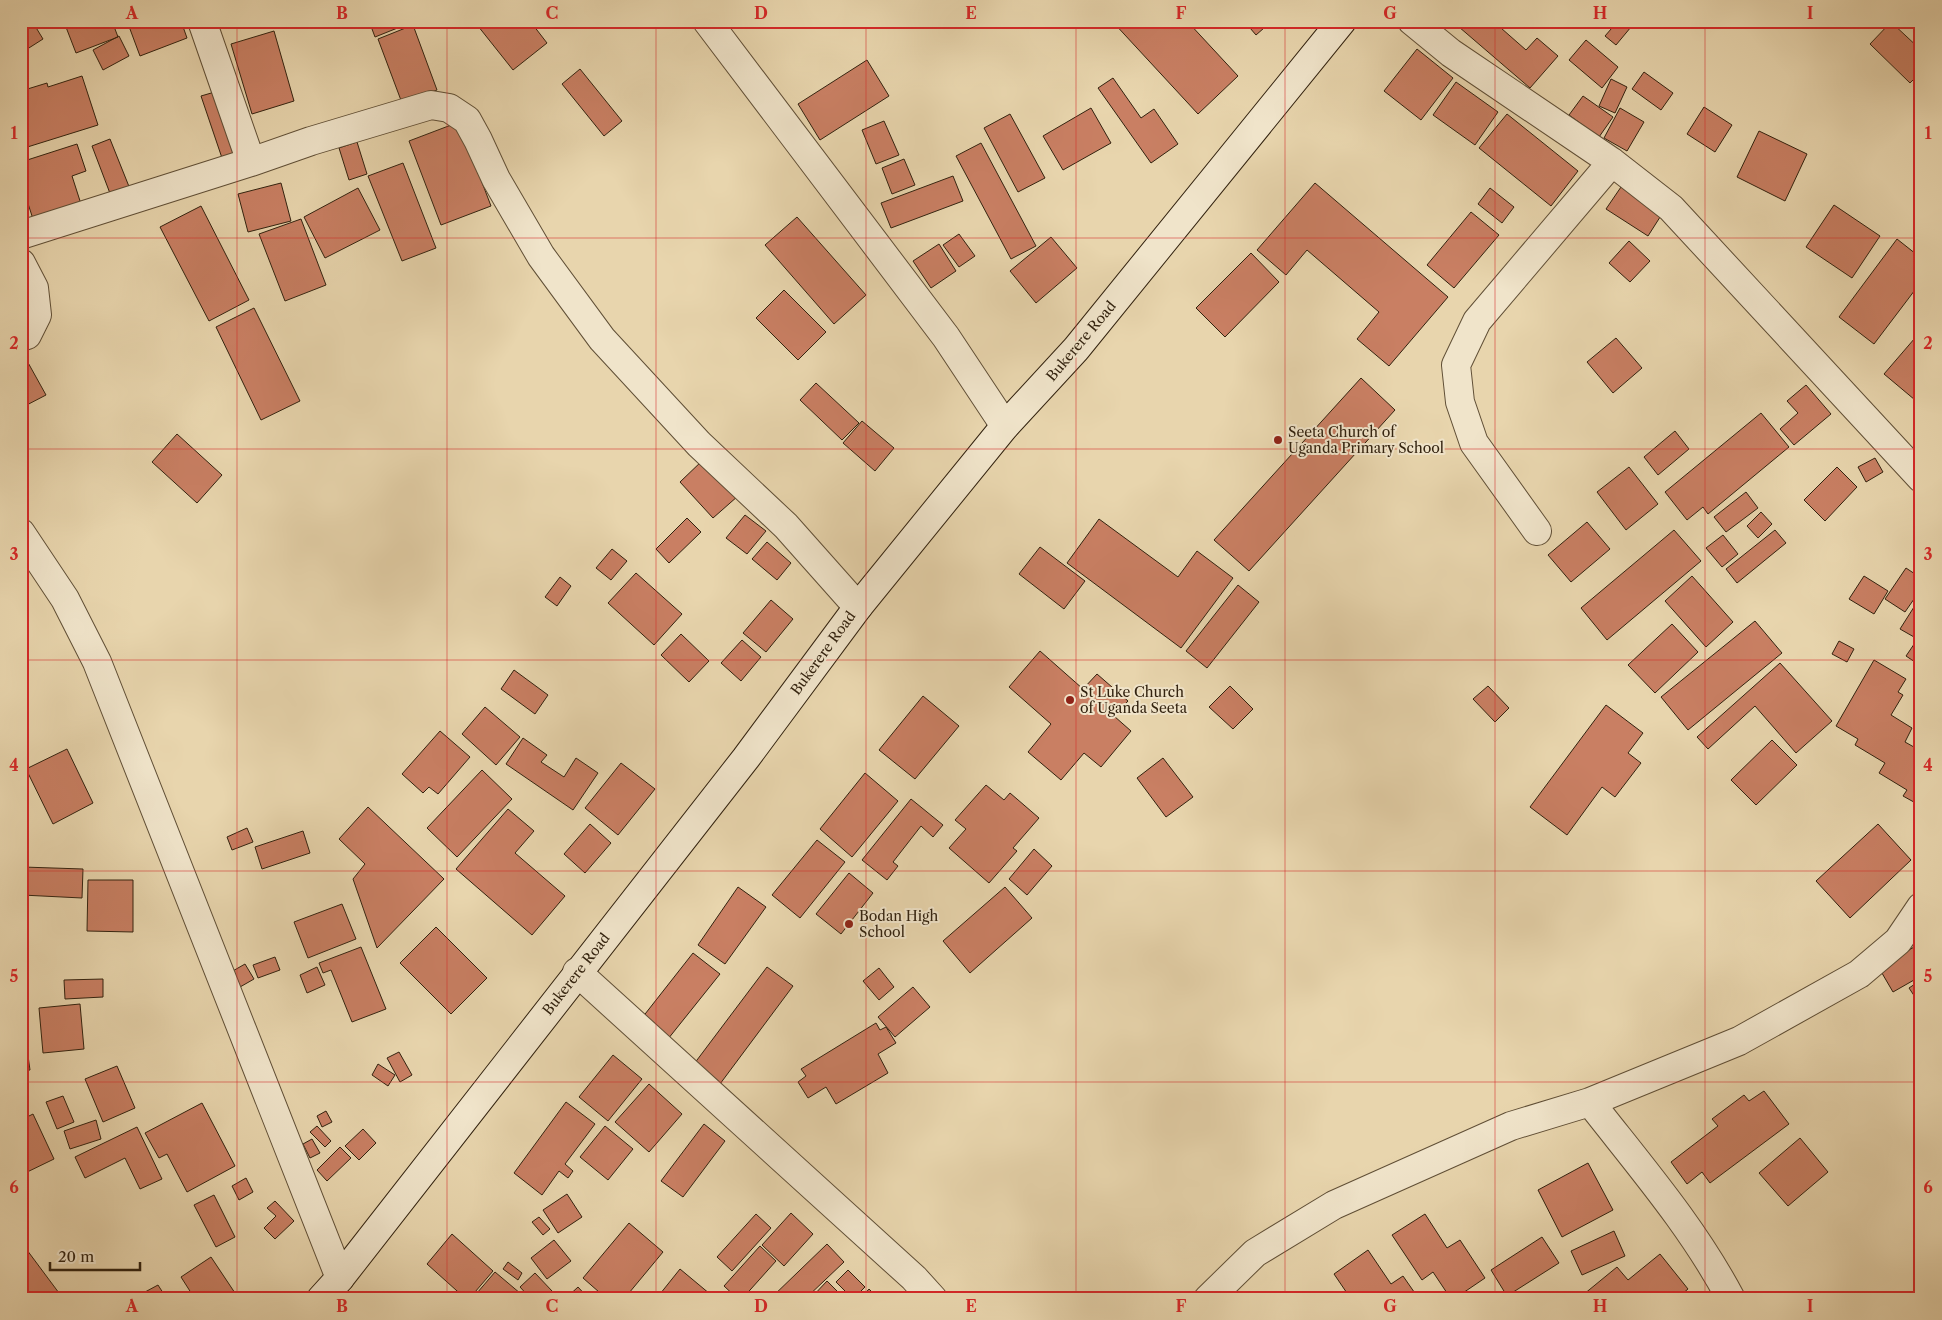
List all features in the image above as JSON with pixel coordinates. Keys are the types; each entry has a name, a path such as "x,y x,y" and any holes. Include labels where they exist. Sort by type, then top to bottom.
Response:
{"street":[{"path":"202,21 251,162"},
{"path":"707,21 946,337 1005,426"},
{"name":"Bukerere Road","path":"321,1299 340,1278 577,972 746,758 858,607 1005,426 1076,349 1342,21"},
{"path":"1412,21 1451,53 1612,162 1671,208 1921,478"},
{"path":"21,235 311,141 431,105 448,108 467,120 496,178 541,256 602,339 699,444 786,526 858,607"},
{"path":"1537,531 1474,443 1460,402 1456,365 1477,321 1612,162"},
{"path":"21,262 34,288 37,315 26,335 21,337"},
{"path":"24,543 65,599 96,662 340,1278"},
{"path":"1208,1299 1254,1253 1334,1204 1511,1126 1590,1102 1739,1041 1860,974 1898,942 1921,907"},
{"path":"577,972 914,1278 933,1299"},
{"path":"1590,1102 1679,1217 1703,1251 1731,1299"}],"building":[{"path":"21,21 32,21 43,39 21,53"},
{"path":"112,21 118,37 76,53 64,22"},
{"path":"127,21 181,21 187,38 140,56"},
{"path":"369,21 409,21 410,23 375,37"},
{"path":"474,21 530,21 547,43 513,70"},
{"path":"1112,21 1187,21 1238,76 1198,114"},
{"path":"1244,21 1272,21 1256,35"},
{"path":"1452,21 1493,21 1526,50 1537,38 1558,56 1530,88"},
{"path":"1618,21 1636,21 1616,45 1605,36"},
{"path":"1891,22 1921,50 1921,72 1910,83 1870,44"},
{"path":"413,25 437,90 402,103 378,39"},
{"path":"274,31 294,101 252,114 231,44"},
{"path":"119,36 129,56 103,70 93,50"},
{"path":"1586,40 1618,67 1602,88 1569,60"},
{"path":"1417,49 1453,78 1421,120 1384,91"},
{"path":"867,60 889,96 820,140 798,104"},
{"path":"580,69 622,121 604,136 562,84"},
{"path":"1644,72 1673,93 1661,110 1632,89"},
{"path":"82,76 98,125 21,149 21,91 47,83 48,87"},
{"path":"1113,78 1141,118 1154,109 1178,144 1151,163 1098,88"},
{"path":"1611,79 1627,87 1615,113 1599,106"},
{"path":"1456,82 1498,112 1475,145 1433,115"},
{"path":"225,89 245,150 222,158 201,96"},
{"path":"1583,96 1613,117 1599,137 1569,115"},
{"path":"1704,107 1732,125 1715,152 1687,134"},
{"path":"1091,108 1111,143 1063,170 1043,136"},
{"path":"1620,108 1644,122 1627,151 1604,138"},
{"path":"1010,114 1045,178 1018,192 984,128"},
{"path":"1507,114 1578,171 1551,206 1479,148"},
{"path":"884,121 899,155 876,164 862,130"},
{"path":"459,122 491,206 441,225 409,141"},
{"path":"1759,131 1807,154 1785,201 1737,177"},
{"path":"110,139 130,189 111,196 92,146"},
{"path":"357,142 367,174 349,180 339,148"},
{"path":"981,143 1036,246 1011,259 956,156"},
{"path":"77,144 86,171 72,176 81,204 33,219 21,182 21,162"},
{"path":"904,159 915,185 892,194 882,168"},
{"path":"403,163 436,248 402,261 368,176"},
{"path":"953,176 963,201 891,228 881,203"},
{"path":"281,183 291,221 248,232 238,194"},
{"path":"1315,183 1448,297 1389,366 1357,339 1379,312 1307,250 1286,275 1257,250"},
{"path":"1621,187 1662,214 1648,236 1606,209"},
{"path":"358,188 380,230 325,258 304,217"},
{"path":"1490,188 1514,207 1502,223 1478,204"},
{"path":"1834,205 1880,236 1852,278 1806,247"},
{"path":"201,206 249,300 209,321 160,227"},
{"path":"1471,212 1499,235 1454,288 1427,265"},
{"path":"797,217 866,295 834,324 765,245"},
{"path":"301,219 326,285 285,301 259,234"},
{"path":"959,234 975,256 959,267 943,245"},
{"path":"1051,237 1077,268 1036,303 1010,271"},
{"path":"1897,239 1921,258 1921,282 1874,344 1839,317"},
{"path":"1629,241 1650,261 1630,282 1609,263"},
{"path":"939,244 956,271 931,288 913,261"},
{"path":"1251,253 1279,282 1225,337 1196,308"},
{"path":"784,290 826,332 798,360 756,318"},
{"path":"254,308 300,401 261,420 216,327"},
{"path":"1921,331 1921,405 1884,374"},
{"path":"1616,338 1642,368 1613,393 1587,362"},
{"path":"21,350 46,395 21,408"},
{"path":"1361,378 1395,410 1249,571 1214,540"},
{"path":"816,383 859,423 842,440 800,400"},
{"path":"1806,385 1831,414 1794,445 1780,429 1798,413 1787,401"},
{"path":"1761,413 1789,447 1708,514 1703,507 1687,520 1665,492"},
{"path":"862,421 894,448 875,471 843,443"},
{"path":"1675,431 1689,449 1658,475 1644,457"},
{"path":"177,434 222,475 197,503 152,462"},
{"path":"1875,458 1883,472 1866,482 1858,467"},
{"path":"704,459 738,496 713,518 680,482"},
{"path":"1629,467 1658,504 1626,530 1597,492"},
{"path":"1837,467 1857,487 1825,521 1804,500"},
{"path":"1746,492 1758,508 1726,532 1714,517"},
{"path":"1761,512 1772,524 1758,538 1747,526"},
{"path":"745,515 766,531 747,554 726,538"},
{"path":"687,518 701,532 669,563 656,549"},
{"path":"1099,519 1178,577 1197,551 1233,578 1181,648 1067,563"},
{"path":"1587,522 1610,549 1571,582 1548,555"},
{"path":"1674,530 1701,561 1607,640 1581,608"},
{"path":"1775,530 1786,543 1737,583 1726,569"},
{"path":"1723,535 1738,554 1722,567 1706,548"},
{"path":"767,542 791,563 777,580 752,559"},
{"path":"1040,547 1085,581 1064,609 1019,574"},
{"path":"612,549 627,561 611,580 596,568"},
{"path":"1906,568 1921,578 1921,589 1905,612 1885,599"},
{"path":"636,573 682,614 654,645 608,603"},
{"path":"1692,576 1733,622 1706,647 1665,601"},
{"path":"1864,576 1888,591 1874,614 1849,599"},
{"path":"560,577 571,586 557,606 545,597"},
{"path":"1238,585 1259,602 1207,668 1186,651"},
{"path":"1921,596 1921,626 1914,637 1900,629"},
{"path":"771,600 793,619 766,652 743,633"},
{"path":"1755,621 1782,653 1688,730 1661,697"},
{"path":"1672,624 1698,652 1655,693 1628,665"},
{"path":"681,634 709,661 689,682 661,655"},
{"path":"1921,634 1921,666 1906,656"},
{"path":"742,640 761,657 741,681 721,663"},
{"path":"1839,641 1854,649 1847,662 1832,654"},
{"path":"1040,651 1083,689 1097,674 1128,701 1114,716 1131,731 1101,767 1084,753 1061,780 1028,752 1051,724 1009,687"},
{"path":"1874,660 1906,679 1898,692 1903,695 1891,715 1912,728 1905,742 1921,751 1921,806 1903,796 1907,790 1879,773 1885,763 1855,745 1858,739 1836,726"},
{"path":"1780,663 1832,721 1796,753 1755,706 1708,749 1697,737"},
{"path":"514,670 548,695 535,714 501,689"},
{"path":"1230,686 1253,709 1233,729 1209,707"},
{"path":"1488,686 1509,708 1495,722 1473,699"},
{"path":"923,696 959,726 915,779 879,750"},
{"path":"1606,705 1643,733 1628,753 1641,763 1615,797 1602,787 1567,835 1530,807"},
{"path":"485,707 520,737 496,765 462,734"},
{"path":"440,731 470,757 438,794 429,787 423,793 402,774"},
{"path":"523,738 547,755 541,762 564,777 576,758 598,773 573,810 506,764"},
{"path":"1772,740 1797,765 1756,805 1731,780"},
{"path":"67,749 93,803 53,824 26,769"},
{"path":"1163,758 1193,797 1166,817 1137,778"},
{"path":"621,763 655,789 618,835 585,808"},
{"path":"482,770 512,799 457,857 427,828"},
{"path":"865,773 898,801 852,857 820,829"},
{"path":"986,785 1004,800 1010,793 1039,818 1013,848 1017,851 989,883 949,848 966,829 955,820"},
{"path":"911,799 943,825 933,837 921,826 893,862 898,866 887,880 862,860"},
{"path":"368,807 444,879 377,948 353,879 365,864 339,839"},
{"path":"508,809 534,831 515,853 565,896 532,935 456,869"},
{"path":"590,824 611,843 585,873 564,854"},
{"path":"1878,824 1911,860 1850,918 1816,881"},
{"path":"247,828 253,842 232,850 227,837"},
{"path":"303,831 310,853 262,869 255,847"},
{"path":"817,840 845,862 800,918 772,895"},
{"path":"1034,849 1052,866 1027,895 1009,879"},
{"path":"23,867 83,869 82,898 22,895"},
{"path":"849,873 873,893 841,934 816,914"},
{"path":"88,880 133,880 133,932 87,931"},
{"path":"738,887 766,907 725,964 698,945"},
{"path":"1005,887 1032,918 970,973 943,941"},
{"path":"342,904 356,939 308,958 294,922"},
{"path":"436,927 487,978 451,1014 400,963"},
{"path":"1919,944 1921,976 1893,992 1879,968"},
{"path":"361,947 386,1009 352,1022 331,970 323,973 319,963"},
{"path":"693,953 720,974 664,1044 638,1023"},
{"path":"275,957 280,970 258,978 253,965"},
{"path":"245,964 254,979 233,991 224,976"},
{"path":"317,967 325,985 307,993 300,975"},
{"path":"767,967 793,986 717,1088 691,1068"},
{"path":"879,968 894,987 879,1000 863,981"},
{"path":"103,979 103,997 65,999 64,980"},
{"path":"1921,980 1921,1006 1909,988"},
{"path":"913,987 930,1007 895,1037 878,1017"},
{"path":"80,1004 84,1049 43,1053 39,1008"},
{"path":"21,1006 30,1070 21,1071"},
{"path":"876,1023 880,1030 886,1027 896,1043 878,1054 888,1073 836,1104 826,1087 808,1098 798,1082 806,1076 801,1069"},
{"path":"399,1052 412,1075 400,1082 387,1058"},
{"path":"613,1055 642,1079 608,1121 579,1097"},
{"path":"378,1064 395,1075 388,1086 372,1075"},
{"path":"117,1066 135,1108 103,1122 85,1079"},
{"path":"649,1084 682,1114 649,1152 615,1122"},
{"path":"1764,1091 1789,1124 1710,1183 1702,1172 1687,1184 1671,1162 1718,1126 1712,1119 1744,1095 1749,1101"},
{"path":"63,1096 74,1122 57,1129 46,1102"},
{"path":"566,1102 595,1124 565,1164 573,1171 568,1178 559,1171 542,1195 514,1173"},
{"path":"202,1103 235,1166 187,1192 167,1154 159,1158 145,1133"},
{"path":"326,1111 332,1122 322,1127 317,1116"},
{"path":"33,1114 54,1159 21,1175 21,1120"},
{"path":"96,1120 101,1139 70,1149 64,1131"},
{"path":"704,1124 725,1141 683,1197 661,1181"},
{"path":"317,1126 331,1141 325,1147 310,1132"},
{"path":"605,1126 633,1149 608,1180 580,1157"},
{"path":"137,1127 162,1179 140,1189 125,1158 85,1178 75,1157"},
{"path":"363,1129 376,1143 359,1160 345,1146"},
{"path":"1800,1138 1828,1172 1788,1206 1759,1173"},
{"path":"312,1139 320,1153 310,1158 303,1144"},
{"path":"340,1147 351,1158 327,1181 317,1170"},
{"path":"1588,1163 1613,1210 1562,1237 1538,1190"},
{"path":"246,1178 253,1192 239,1200 232,1186"},
{"path":"567,1194 582,1217 558,1233 543,1210"},
{"path":"214,1195 235,1237 216,1247 194,1205"},
{"path":"275,1201 294,1221 275,1239 264,1228 276,1216 267,1208"},
{"path":"791,1213 813,1234 784,1266 762,1245"},
{"path":"756,1214 771,1228 732,1271 717,1257"},
{"path":"1425,1214 1447,1248 1460,1240 1485,1278 1454,1299 1451,1299 1433,1272 1422,1280 1392,1235"},
{"path":"539,1217 550,1229 543,1235 532,1222"},
{"path":"629,1223 663,1252 624,1299 607,1299 583,1278"},
{"path":"1614,1231 1625,1256 1582,1275 1571,1251"},
{"path":"452,1234 493,1271 469,1299 466,1299 427,1264"},
{"path":"1542,1237 1559,1263 1507,1296 1491,1270"},
{"path":"554,1240 571,1261 547,1279 531,1258"},
{"path":"21,1242 59,1293 52,1299 21,1299"},
{"path":"827,1244 844,1262 805,1299 770,1299"},
{"path":"760,1246 776,1261 742,1299 738,1299 724,1286"},
{"path":"1368,1250 1391,1284 1403,1276 1419,1299 1351,1299 1334,1274"},
{"path":"1660,1254 1688,1289 1676,1299 1578,1299 1617,1267 1628,1280"},
{"path":"211,1257 239,1299 195,1299 181,1277"},
{"path":"508,1262 522,1273 518,1280 503,1269"},
{"path":"680,1269 716,1299 656,1299"},
{"path":"848,1270 865,1287 853,1299 836,1282"},
{"path":"495,1272 527,1299 476,1299 480,1295 477,1293"},
{"path":"535,1273 552,1291 544,1299 531,1299 520,1287"},
{"path":"827,1281 845,1299 812,1297"},
{"path":"158,1285 167,1299 149,1299 145,1292"},
{"path":"578,1287 589,1299 565,1299"},
{"path":"869,1289 877,1297 875,1299 860,1299"}],"place":[{"name":"Seeta Church of Uganda Primary School","path":"1278,440"},
{"name":"St Luke Church of Uganda Seeta","path":"1070,700"},
{"name":"Bodan High School","path":"849,924"}]}
